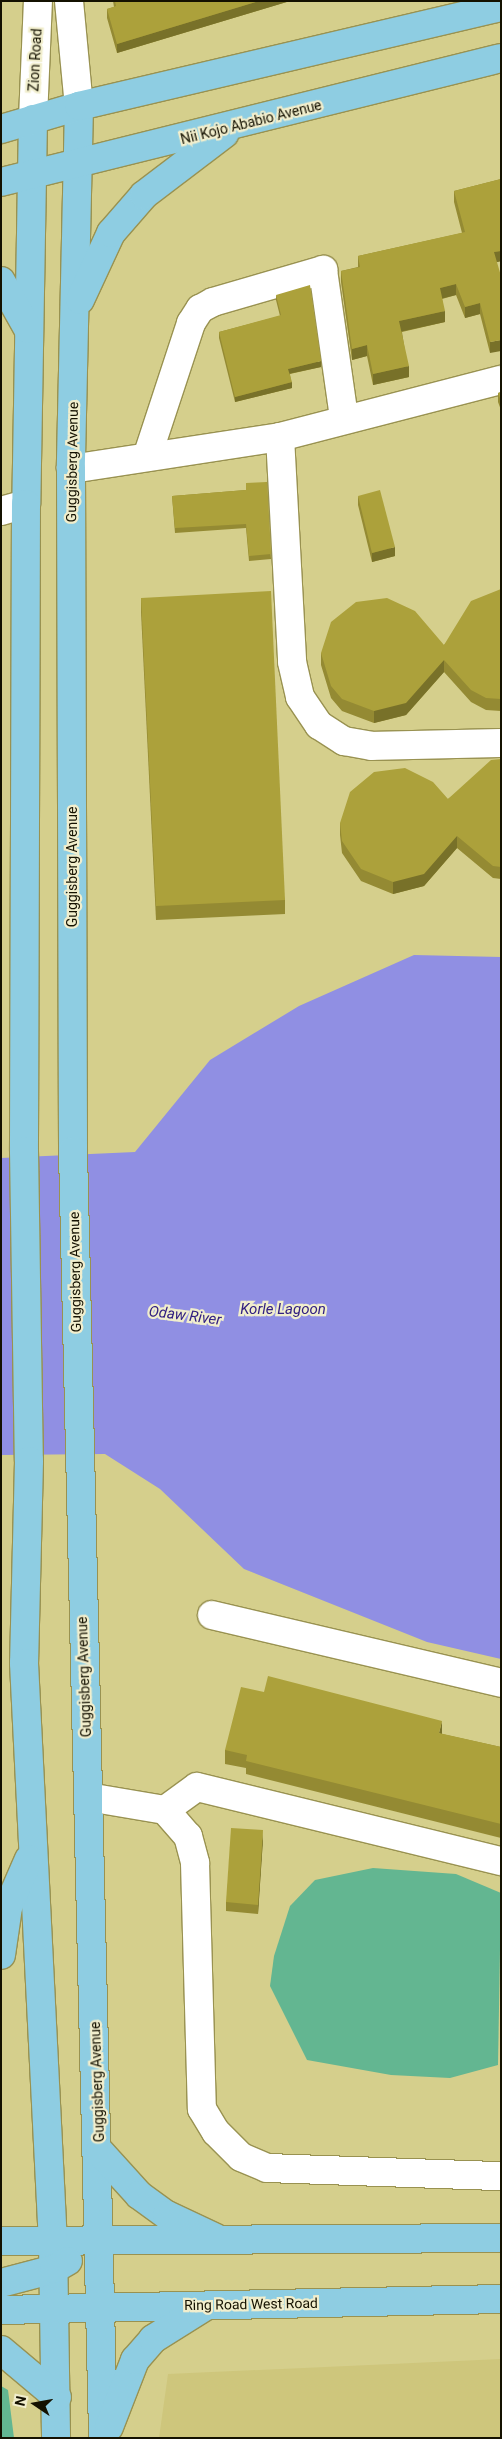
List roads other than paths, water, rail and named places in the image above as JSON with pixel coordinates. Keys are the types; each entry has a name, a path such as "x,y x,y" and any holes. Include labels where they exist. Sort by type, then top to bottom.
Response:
{"main road":[{"path":"1,129 79,106 501,7"},
{"name":"Nii Kojo Ababio Avenue","path":"1,182 32,173 78,165 236,126 501,58"},
{"name":"Guggisberg Avenue","path":"79,106 71,469 73,1151 78,1459 100,2152 99,2242 104,2438"},
{"path":"1,1955 8,1907 30,1856 26,1750 29,1462 14,507 28,329 33,119"},
{"path":"75,311 112,233 144,194 236,126"},
{"path":"1,281 28,329"},
{"path":"26,1750 53,2257 56,2438"},
{"path":"100,2152 139,2195 167,2215 222,2240"},
{"path":"1,2282 53,2257 99,2242 501,2238"},
{"path":"1,2241 53,2257"},
{"name":"Ring Road West Road","path":"1,2310 501,2298"},
{"path":"104,2438 135,2360 153,2339 208,2304"},
{"path":"1,2350 56,2397"}],"street":[{"name":"Zion Road","path":"33,119 38,1"},
{"path":"69,1 79,106"},
{"path":"148,457 191,323 200,309 213,302 323,270 344,418"},
{"path":"71,469 280,437 344,418 501,380"},
{"path":"280,437 292,662 300,697 319,725 344,741 372,746 501,743"},
{"path":"212,1615 501,1683"},
{"path":"165,1810 197,1787 501,1862"},
{"path":"88,1796 165,1810 188,1836 194,1863 202,2109 216,2132 241,2157 267,2168 501,2176"}],"water":[{"name":"Korle Lagoon","path":"414,955 501,957 501,1659 427,1642 244,1569 160,1489 105,1454 1,1455 1,1158 135,1152 210,1060 299,1006"}],"water label":[{"name":"Odaw River","path":"185,1316"}]}
